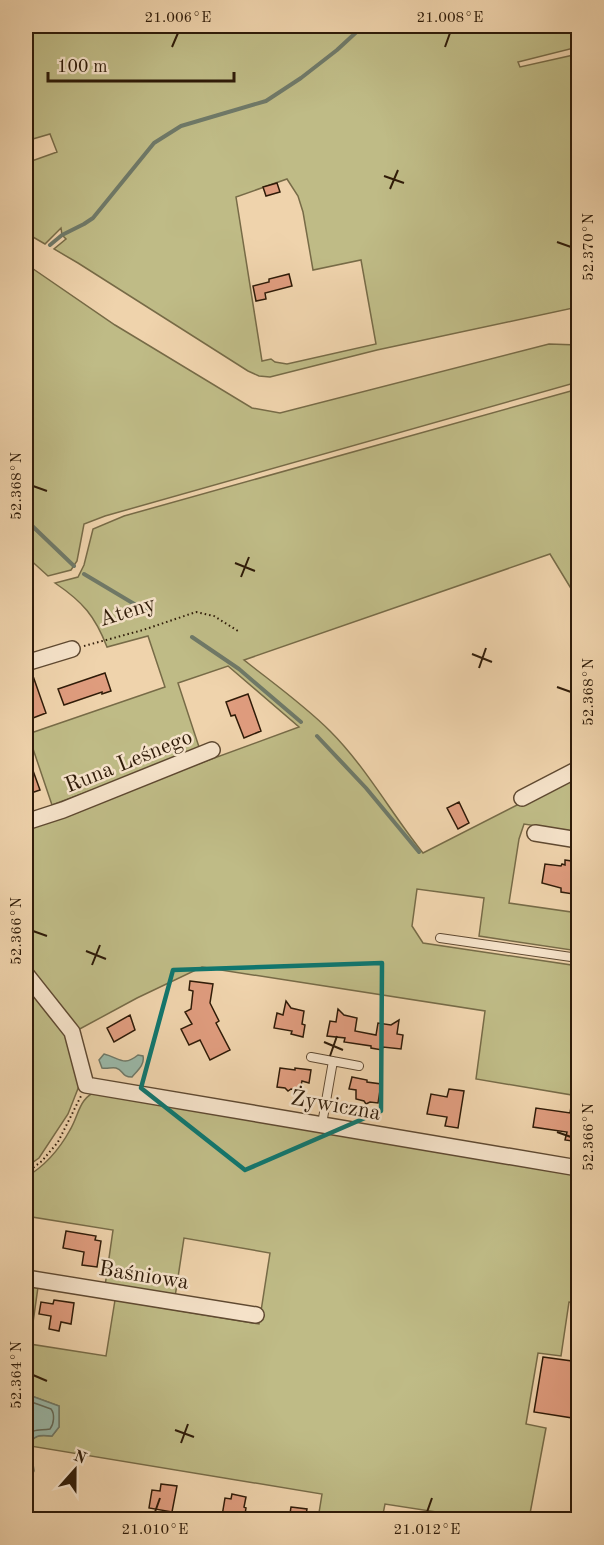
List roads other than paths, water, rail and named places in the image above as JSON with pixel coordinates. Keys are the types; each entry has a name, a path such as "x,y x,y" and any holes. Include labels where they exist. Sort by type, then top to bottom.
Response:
{"street":[{"path":"26,663 72,649"},
{"name":"Runa Leśnego","path":"26,822 63,810 212,750"},
{"path":"522,798 579,769"},
{"path":"535,833 579,840"},
{"name":"Żywiczna","path":"26,974 72,1032 86,1085 579,1168"},
{"name":"Baśniowa","path":"26,1278 256,1315"}],"lane":[{"path":"440,938 579,958"},
{"path":"311,1058 359,1066"},
{"path":"322,1124 333,1061"}],"water":[{"path":"104,1054 125,1061 138,1055 143,1056 143,1062 132,1077 128,1077 116,1068 102,1068 99,1060"},
{"path":"26,1394 59,1406 59,1427 52,1436 40,1436 30,1443 34,1471 26,1488"}],"waterway":[{"path":"50,245 62,235 93,218 154,143 181,126 266,101 301,78 363,26"},
{"path":"26,520 74,566"},
{"path":"84,574 146,611"},
{"path":"192,637 239,669 301,722"},
{"path":"317,736 366,788 419,852"}]}
